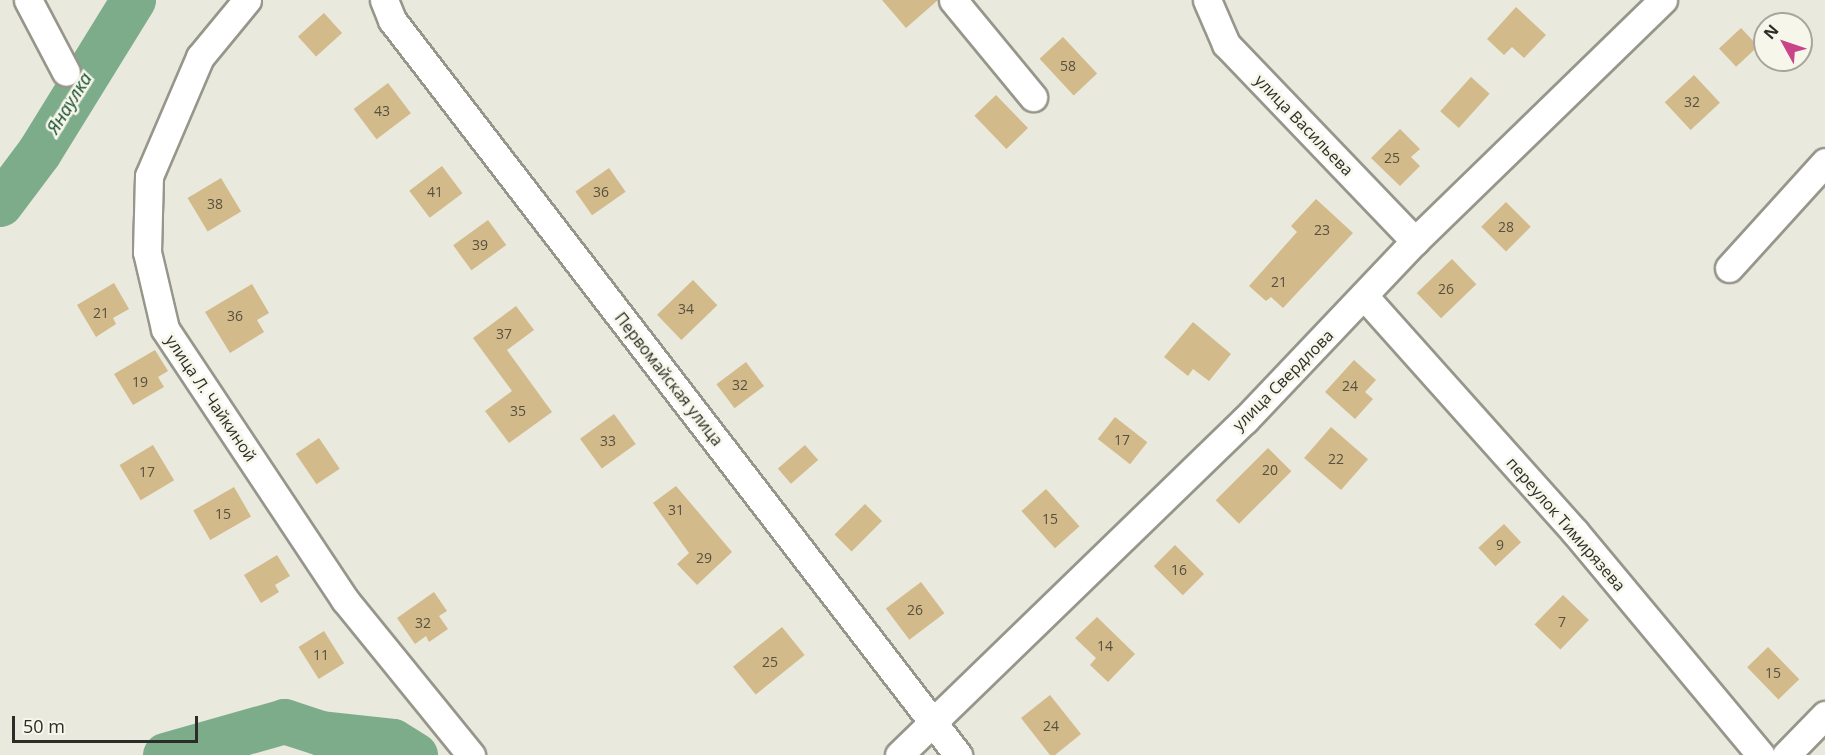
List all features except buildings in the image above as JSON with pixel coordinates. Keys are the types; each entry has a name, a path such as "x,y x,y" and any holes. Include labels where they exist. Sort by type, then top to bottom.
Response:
{"street":[{"path":"28,0 66,72"},
{"name":"улица Л. Чайкиной","path":"247,0 200,57 148,176 147,252 165,329 345,600 471,755"},
{"name":"Первомайская улица","path":"384,0 392,20 957,755"},
{"path":"953,0 1033,97"},
{"name":"улица Васильева","path":"1207,0 1226,44 1415,241"},
{"name":"улица Свердлова","path":"899,755 1365,297 1415,241 1663,0"},
{"path":"1728,268 1825,162"},
{"name":"переулок Тимирязева","path":"1365,297 1575,532 1761,755"},
{"path":"1786,755 1825,716"}],"waterway":[{"name":"Янаулка","path":"0,204 39,152 133,0"},
{"name":"Янаулка","path":"165,755 284,721 321,733 393,741 415,755"}]}
